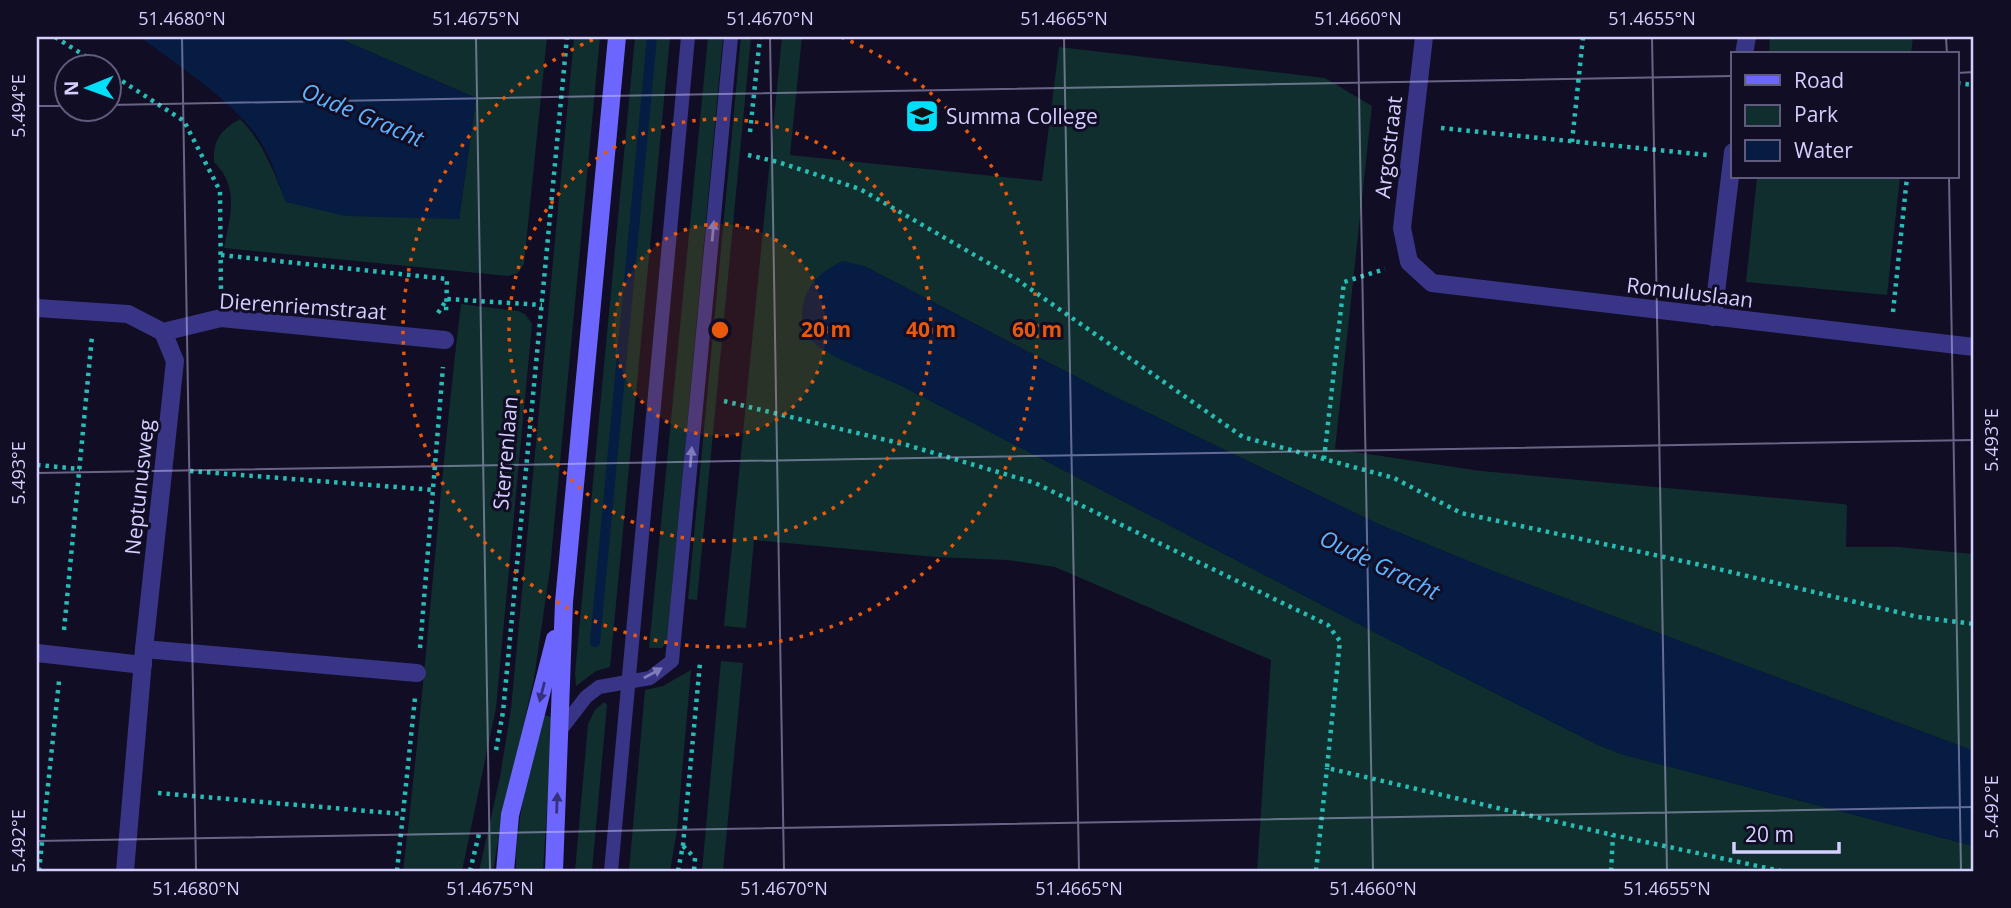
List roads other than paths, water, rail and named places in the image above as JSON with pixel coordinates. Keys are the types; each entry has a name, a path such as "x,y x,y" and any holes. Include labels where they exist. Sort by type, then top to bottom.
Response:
{"main road":[{"path":"554,871 564,602 617,37"},
{"path":"505,871 510,815 564,602"}],"street":[{"name":"Argostraat","path":"1409,262 1402,228 1424,37"},
{"path":"1713,317 1731,166"},
{"name":"Romuluslaan","path":"1409,262 1432,283 1974,347"},
{"path":"37,308 128,314 163,332"},
{"name":"Dierenriemstraat","path":"163,332 221,318 444,340"},
{"name":"Neptunusweg","path":"125,871 144,657 176,361 163,332"},
{"path":"37,653 417,673"}],"lane":[{"path":"611,871 688,37"},
{"path":"559,732 586,697 599,687 650,678 672,661 731,37"}],"water":[{"name":"Oude Gracht","path":"140,37 336,37 476,98 459,219 345,216 286,202 264,148 242,118 200,81"},
{"name":"Oude Gracht","path":"843,261 864,266 1111,395 1378,524 1495,572 1974,751 1974,846 1621,754 1596,744 1376,633 904,387 829,353 811,340 805,331 802,308 815,280"}],"waterway":[{"path":"595,642 652,37"}],"place":[{"name":"Summa College","path":"922,116"}]}
